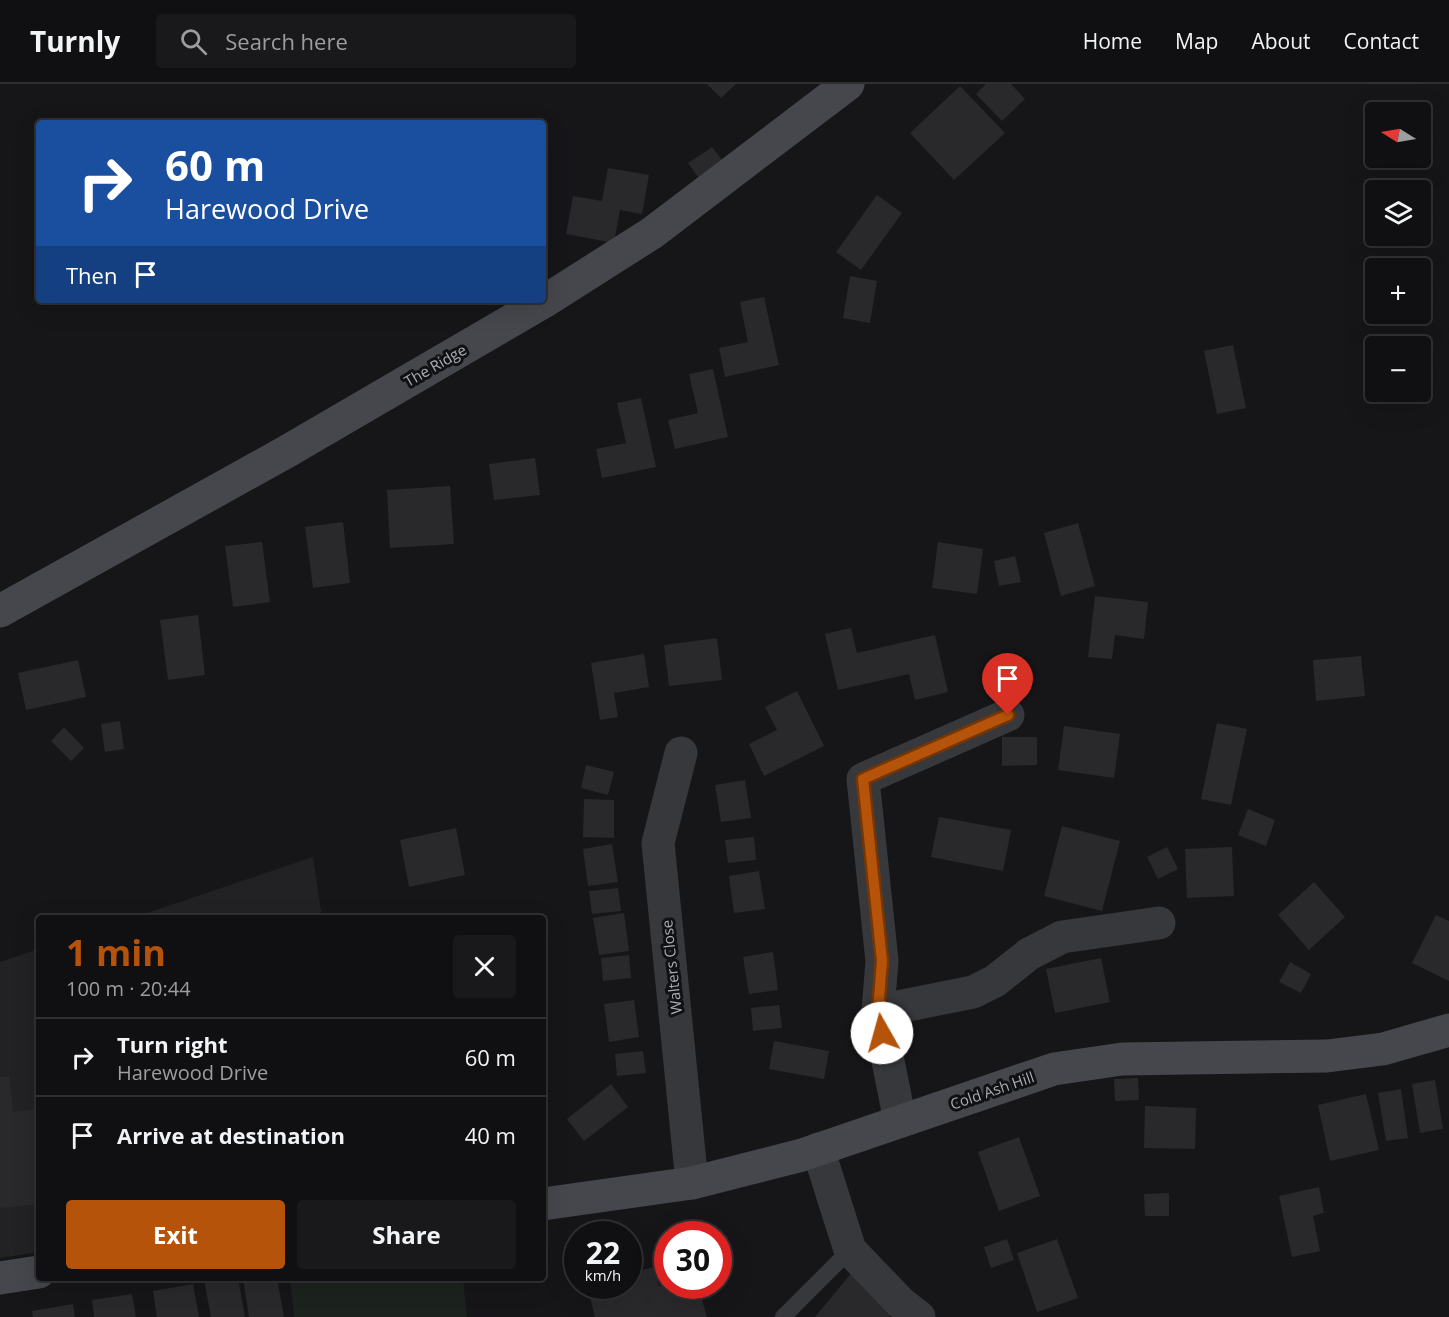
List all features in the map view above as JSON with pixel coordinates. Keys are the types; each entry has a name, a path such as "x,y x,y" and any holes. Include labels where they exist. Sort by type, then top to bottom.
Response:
{"street":[{"name":"The Ridge","path":"546,300 652,233 848,84"},
{"name":"The Ridge","path":"0,611 286,452 541,303"},
{"path":"900,1121 878,1011 882,961 863,779 1008,715"},
{"name":"Walters Close","path":"681,753 658,843 692,1183"},
{"path":"878,1011 973,992 995,981 1029,954 1062,937 1159,923"},
{"name":"Cold Ash Hill","path":"546,1204 692,1183 818,1149 1054,1069 1122,1059 1327,1056 1383,1048 1449,1030"},
{"path":"818,1149 850,1250 901,1303 919,1317"},
{"path":"0,1278 36,1272"}],"lane":[{"path":"783,1317 850,1250"}],"shaded area":[{"path":"313,857 322,915 141,915"},
{"path":"36,950 36,1252 0,1258 0,962"},
{"path":"290,1281 463,1281 467,1317 294,1317"}],"building":[{"path":"707,84 736,84 721,98"},
{"path":"986,84 1011,84 1025,99 1002,121 976,94"},
{"path":"960,86 1005,133 954,180 910,133"},
{"path":"712,147 722,160 698,177 688,163"},
{"path":"608,168 649,175 642,214 620,210 614,243 566,234 573,196 602,201"},
{"path":"877,195 902,213 861,270 836,252"},
{"path":"850,276 877,281 870,323 843,318"},
{"path":"764,297 779,365 725,377 719,348 748,342 740,302"},
{"path":"1233,345 1246,408 1217,414 1204,351"},
{"path":"713,369 728,437 675,449 668,420 698,413 689,374"},
{"path":"641,398 656,467 602,478 596,449 626,443 617,403"},
{"path":"535,458 540,495 494,500 489,464"},
{"path":"450,486 454,544 390,548 387,490"},
{"path":"343,522 350,583 313,588 305,527"},
{"path":"1078,523 1095,586 1061,596 1044,533"},
{"path":"262,542 270,602 233,607 225,546"},
{"path":"938,542 983,549 977,594 932,588"},
{"path":"1015,556 1021,582 999,586 994,561"},
{"path":"1095,596 1148,602 1144,639 1115,635 1112,659 1088,657"},
{"path":"198,615 205,675 168,680 160,620"},
{"path":"851,628 857,653 935,635 948,692 915,700 909,674 838,690 825,634"},
{"path":"717,638 722,680 669,686 664,645"},
{"path":"644,654 649,687 614,693 618,717 600,720 591,663"},
{"path":"1361,656 1365,696 1316,701 1313,660"},
{"path":"78,660 86,697 26,710 18,673"},
{"path":"797,691 824,746 764,776 749,744 777,730 765,707"},
{"path":"120,721 124,749 105,752 101,724"},
{"path":"1217,723 1247,729 1231,805 1201,799"},
{"path":"1064,726 1120,734 1114,778 1058,770"},
{"path":"64,727 84,748 71,761 51,741"},
{"path":"1002,737 1037,737 1037,765 1002,766"},
{"path":"586,765 614,772 608,795 581,788"},
{"path":"745,780 751,818 721,822 715,785"},
{"path":"584,799 614,800 614,838 583,837"},
{"path":"1248,809 1275,820 1266,846 1238,835"},
{"path":"939,817 1011,830 1003,871 931,857"},
{"path":"1062,826 1120,841 1102,911 1044,896"},
{"path":"456,828 465,875 409,887 400,840"},
{"path":"754,837 756,860 728,863 725,840"},
{"path":"612,844 618,882 588,886 583,849"},
{"path":"1167,847 1178,869 1158,879 1147,857"},
{"path":"1232,847 1234,896 1187,898 1185,849"},
{"path":"759,871 765,909 734,913 729,876"},
{"path":"1314,882 1345,917 1309,950 1278,915"},
{"path":"618,888 621,911 592,914 589,891"},
{"path":"624,913 629,951 599,955 593,918"},
{"path":"1436,915 1449,921 1449,981 1412,963"},
{"path":"773,952 778,990 749,994 743,957"},
{"path":"629,955 631,978 603,981 601,958"},
{"path":"1101,958 1110,1002 1055,1013 1046,969"},
{"path":"1290,962 1311,974 1301,993 1279,982"},
{"path":"634,1000 639,1037 609,1042 604,1004"},
{"path":"779,1005 782,1028 753,1031 751,1008"},
{"path":"774,1041 829,1051 824,1079 769,1069"},
{"path":"643,1051 646,1073 617,1076 615,1054"},
{"path":"9,1076 13,1112 36,1109 36,1204 0,1208 0,1077"},
{"path":"1138,1078 1139,1100 1115,1101 1114,1079"},
{"path":"1435,1080 1443,1129 1420,1133 1412,1084"},
{"path":"611,1084 628,1107 584,1141 567,1119"},
{"path":"1401,1089 1408,1138 1386,1141 1378,1093"},
{"path":"1366,1094 1379,1150 1330,1161 1318,1105"},
{"path":"1145,1106 1196,1108 1195,1149 1144,1148"},
{"path":"1019,1137 1040,1196 999,1211 978,1152"},
{"path":"1319,1187 1324,1213 1313,1216 1320,1251 1292,1257 1279,1196"},
{"path":"1169,1193 1169,1216 1145,1216 1144,1194"},
{"path":"1007,1239 1014,1260 991,1268 984,1247"},
{"path":"1057,1239 1078,1298 1037,1312 1017,1253"},
{"path":"654,1267 654,1299 702,1299 707,1317 595,1317 590,1299 642,1299 642,1270"},
{"path":"853,1271 897,1307 889,1317 815,1317"},
{"path":"204,1281 239,1281 245,1317 211,1317"},
{"path":"243,1281 278,1281 284,1317 249,1317"},
{"path":"193,1284 199,1317 157,1317 153,1291"},
{"path":"132,1294 136,1317 94,1317 92,1300"},
{"path":"73,1304 75,1317 33,1317 32,1311"}],"route":[{"path":"882,1033 878,1011 882,961 863,779 1008,715"}]}
